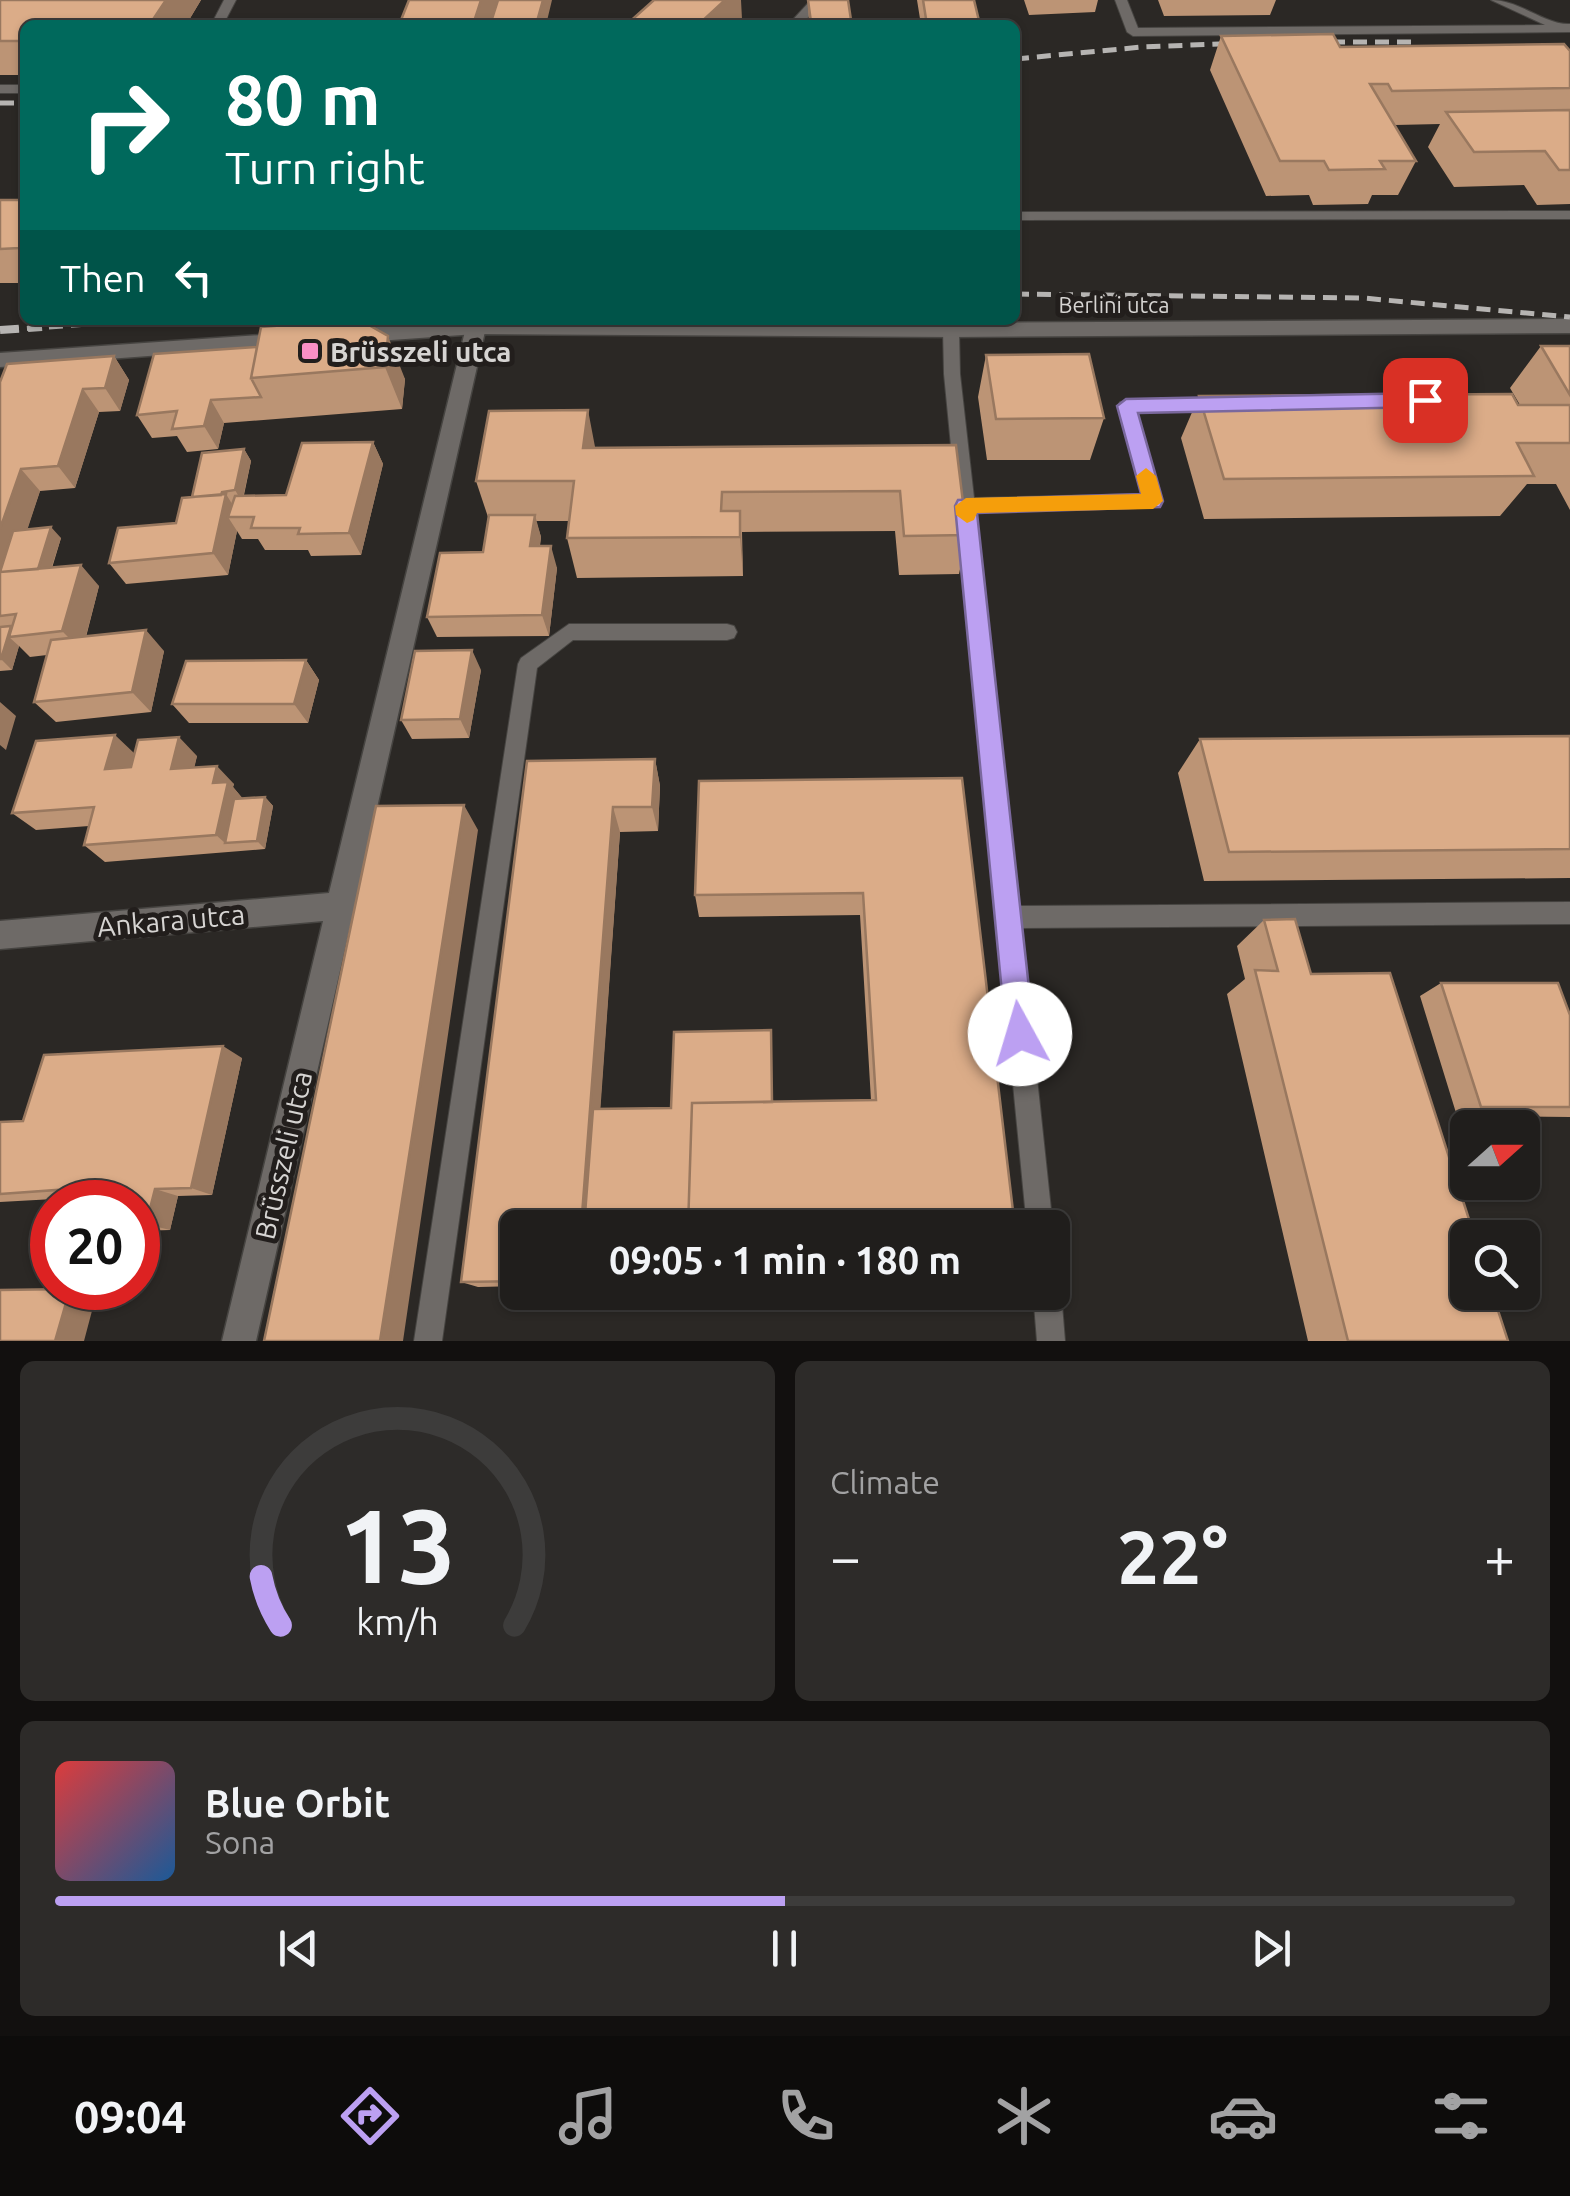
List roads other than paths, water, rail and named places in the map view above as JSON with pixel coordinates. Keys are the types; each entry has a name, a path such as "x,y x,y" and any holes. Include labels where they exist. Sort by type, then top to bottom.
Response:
{"street":[{"name":"Berlini utca","path":"0,360 468,325"},
{"name":"Brüsszeli utca","path":"239,1341 480,325"},
{"name":"Berlini utca","path":"558,325 951,330 1570,326"},
{"name":"Ankara utca","path":"0,935 341,906"}],"lane":[{"path":"799,20 818,0"},
{"path":"1121,0 1133,32 1568,29"},
{"path":"1496,0 1568,29"},
{"path":"1541,28 1551,39"},
{"path":"1020,216 1570,215"},
{"path":"951,330 1038,1210"},
{"path":"966,506 1153,501 1126,406 1244,404"},
{"path":"428,1341 528,664 569,632 727,632"},
{"path":"1008,917 1570,913"},
{"path":"1048,1310 1052,1341"}],"railway":[{"path":"1309,42 1413,42"},
{"path":"1020,59 1142,47 1244,43"},
{"path":"0,103 20,103"},
{"path":"1020,294 1363,298 1570,317"},
{"path":"5,330 76,325"},
{"path":"0,330 42,327"}],"place":[{"name":"Brüsszeli utca","path":"310,351"}]}
